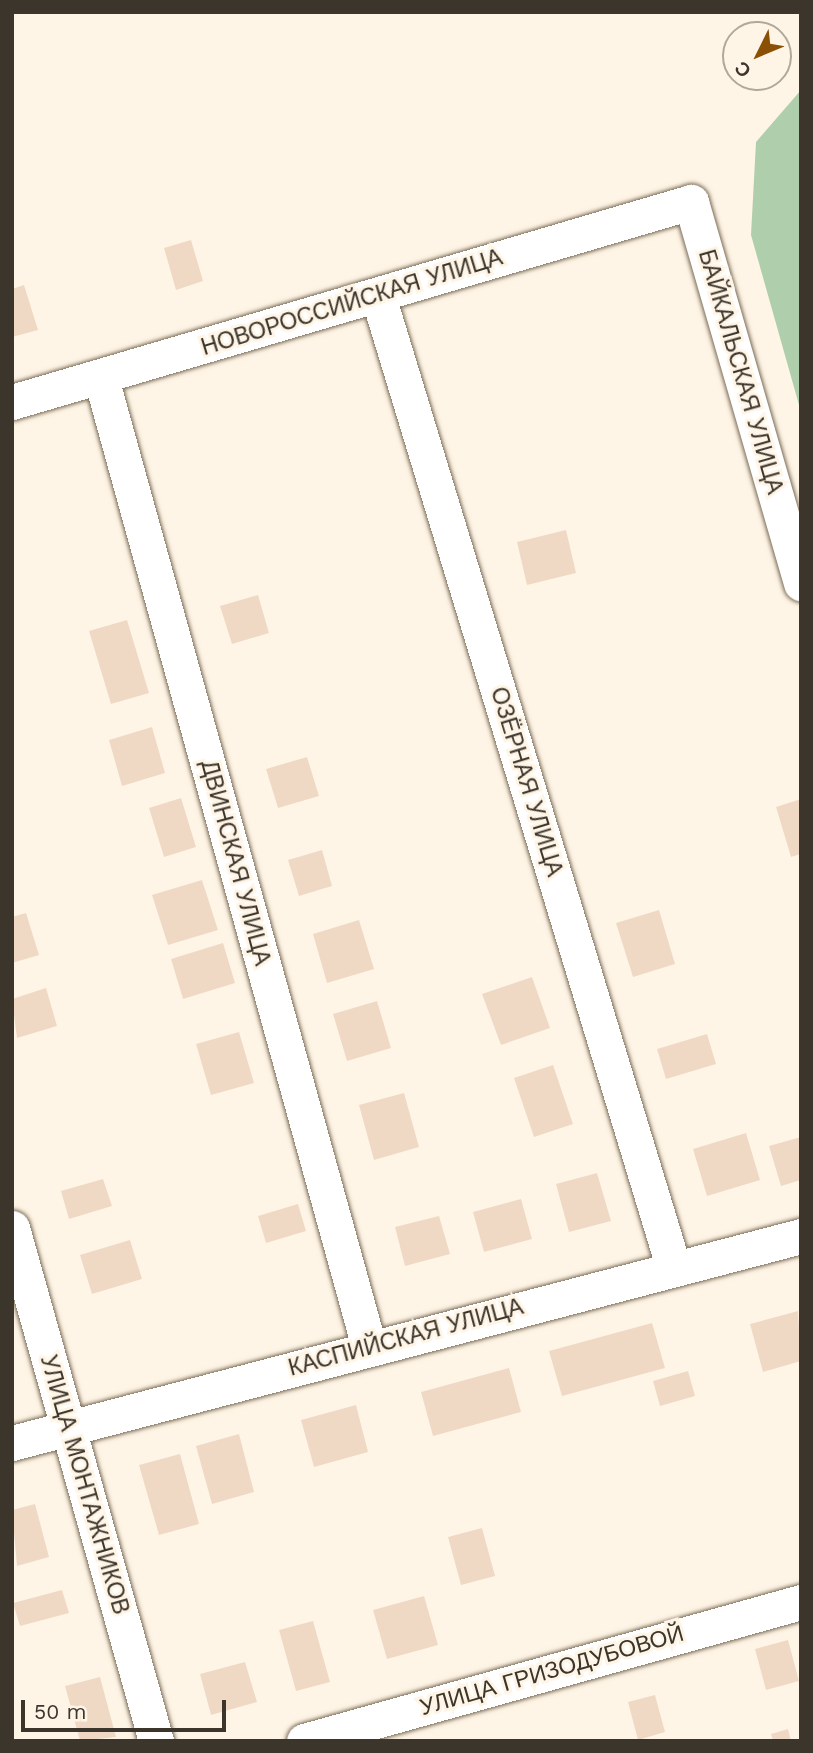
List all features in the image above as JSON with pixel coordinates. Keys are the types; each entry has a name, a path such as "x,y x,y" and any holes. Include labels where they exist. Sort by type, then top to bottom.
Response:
{"street":[{"name":"НОВОРОССИЙСКАЯ УЛИЦА","path":"12,402 101,378 691,202"},
{"name":"БАЙКАЛЬСКАЯ УЛИЦА","path":"691,202 801,583"},
{"name":"ОЗЁРНАЯ УЛИЦА","path":"378,296 674,1269"},
{"name":"ДВИНСКАЯ УЛИЦА","path":"101,378 369,1347"},
{"name":"УЛИЦА МОНТАЖНИКОВ","path":"12,1228 156,1741"},
{"name":"КАСПИЙСКАЯ УЛИЦА","path":"12,1443 369,1347 801,1236"},
{"name":"УЛИЦА ГРИЗОДУБОВОЙ","path":"303,1741 801,1602"}],"green space":[{"path":"801,90 801,412 751,235 756,142"}],"building":[{"path":"191,240 203,281 176,290 164,248"},
{"path":"24,285 38,330 12,337 12,289"},
{"path":"566,530 576,573 527,585 517,542"},
{"path":"258,595 269,633 232,644 220,606"},
{"path":"127,620 149,693 111,704 89,631"},
{"path":"152,727 165,773 122,786 109,740"},
{"path":"307,757 319,796 278,808 266,769"},
{"path":"181,798 196,847 164,857 149,808"},
{"path":"801,799 801,854 791,857 776,807"},
{"path":"322,850 332,886 299,896 288,860"},
{"path":"202,880 218,930 168,945 152,895"},
{"path":"659,910 675,964 633,977 616,923"},
{"path":"26,913 39,955 12,963 12,917"},
{"path":"359,920 374,969 327,983 313,934"},
{"path":"223,943 235,983 183,999 171,959"},
{"path":"532,977 550,1028 501,1045 482,994"},
{"path":"46,988 57,1026 17,1038 12,999"},
{"path":"377,1001 391,1048 347,1061 333,1014"},
{"path":"239,1032 254,1083 211,1095 196,1044"},
{"path":"707,1034 716,1064 666,1079 657,1049"},
{"path":"553,1065 573,1124 534,1137 514,1078"},
{"path":"404,1093 419,1147 374,1160 359,1105"},
{"path":"746,1133 760,1180 707,1196 693,1149"},
{"path":"801,1137 801,1180 781,1186 769,1146"},
{"path":"597,1173 611,1221 569,1232 556,1184"},
{"path":"103,1179 112,1206 69,1219 61,1191"},
{"path":"521,1199 532,1239 484,1252 473,1212"},
{"path":"298,1204 306,1231 266,1243 258,1216"},
{"path":"439,1216 450,1254 405,1266 395,1227"},
{"path":"130,1240 142,1279 92,1294 80,1255"},
{"path":"798,1311 801,1361 763,1372 750,1324"},
{"path":"652,1323 665,1368 562,1396 549,1351"},
{"path":"509,1368 521,1412 433,1436 421,1392"},
{"path":"688,1371 695,1396 660,1406 653,1381"},
{"path":"356,1405 368,1452 314,1467 301,1420"},
{"path":"239,1434 254,1492 212,1504 196,1446"},
{"path":"180,1454 199,1524 159,1535 139,1465"},
{"path":"35,1504 49,1557 17,1566 12,1510"},
{"path":"482,1528 495,1576 461,1585 448,1537"},
{"path":"62,1590 69,1613 20,1626 13,1603"},
{"path":"424,1596 438,1645 387,1659 373,1610"},
{"path":"313,1621 330,1682 296,1691 279,1630"},
{"path":"788,1640 799,1681 766,1690 755,1649"},
{"path":"245,1662 257,1702 211,1715 200,1674"},
{"path":"100,1677 116,1737 80,1741 65,1686"},
{"path":"655,1695 665,1732 638,1740 628,1702"},
{"path":"788,1729 791,1741 773,1741 771,1734"}]}
